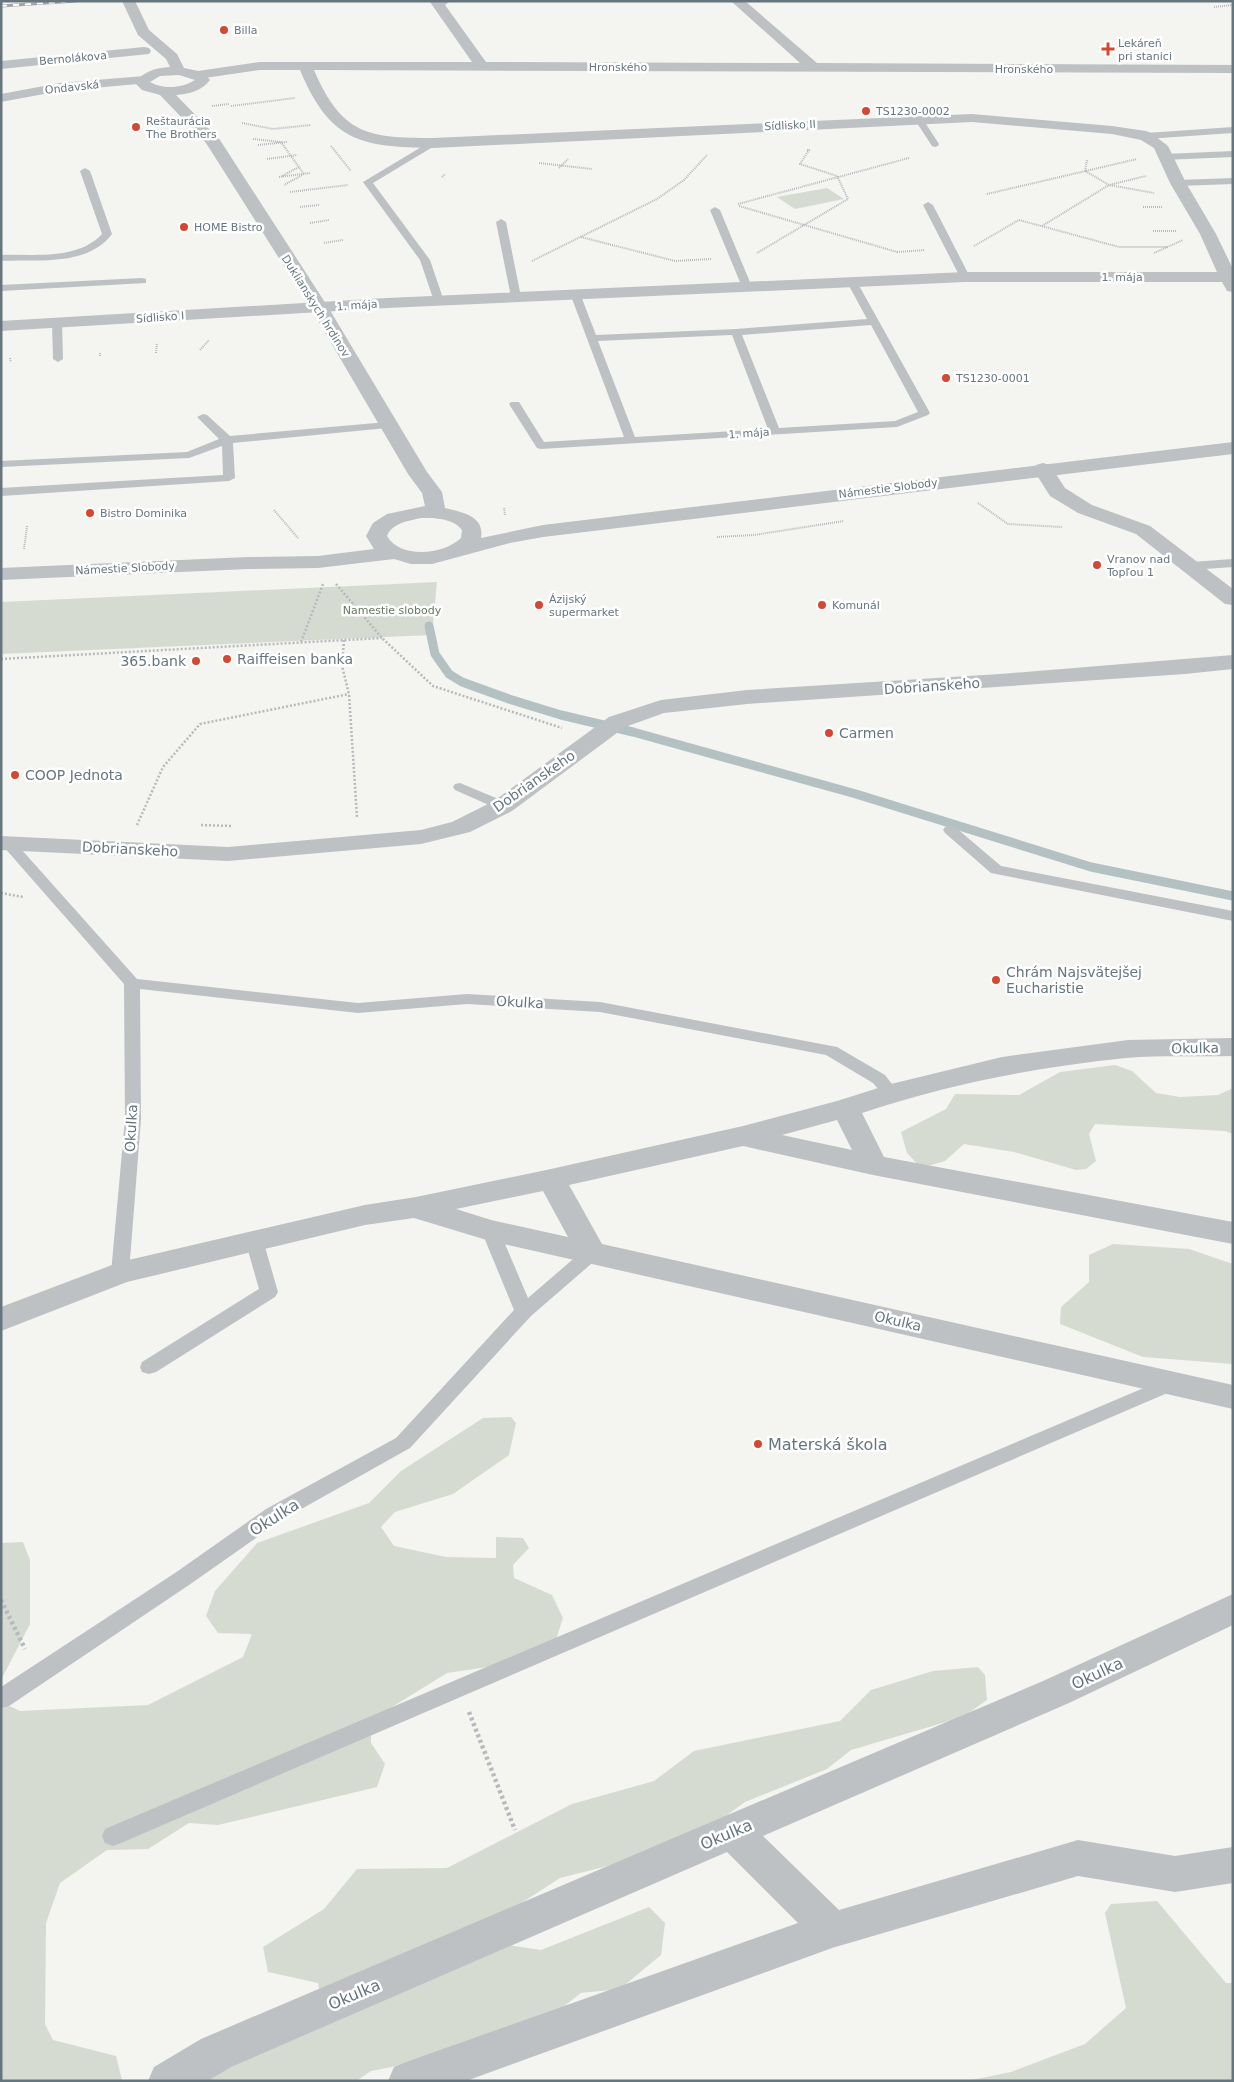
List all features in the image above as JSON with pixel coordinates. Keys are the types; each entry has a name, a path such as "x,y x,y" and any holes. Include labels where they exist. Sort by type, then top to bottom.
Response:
{"street":[{"path":"128,1 143,32 144,51 149,77 144,86 164,91 183,90 203,96"},
{"path":"444,1 437,2 482,67"},
{"path":"738,1 814,68"},
{"path":"143,32 172,57 179,71"},
{"name":"Bernolákova","path":"1,65 144,51"},
{"name":"Hronského","path":"203,96 260,66 1233,69"},
{"path":"305,66 321,100 338,123 355,136 386,142 433,143"},
{"name":"Ondavská","path":"1,98 60,87 149,77 179,71 203,96"},
{"name":"Duklianskych hrdinov","path":"164,91 212,140 319,307 418,474 432,492 436,512"},
{"name":"Duklianskych hrdinov","path":"203,96 212,140"},
{"name":"Sídlisko II","path":"433,143 972,118 1112,130 1146,136"},
{"name":"1. mája","path":"319,307 964,277 1230,282 1208,234 1178,183 1160,146 1146,136"},
{"path":"1208,234 1225,234"},
{"name":"Sídlisko I","path":"1,326 319,307"},
{"name":"Námestie Slobody","path":"543,531 1042,469 1233,448"},
{"path":"1042,469 1057,492 1064,497 1085,509 1144,530 1233,599"},
{"path":"418,474 411,501 385,525 376,538 379,544 393,553 405,557 433,557 543,531"},
{"path":"248,563 310,552 414,513 436,512 454,516 467,523 543,531"},
{"path":"459,550 472,537 472,530 467,523"},
{"path":"248,563 318,562 393,553"},
{"name":"Námestie Slobody","path":"1,574 248,563"},
{"name":"Dobrianskeho","path":"4,843 228,854 420,837 460,827 503,806 608,729 661,707 747,697 1000,681 1233,662"},
{"name":"Okulka","path":"1,1320 120,1273 365,1215 416,1207 551,1180 744,1136 846,1108 891,1093 1002,1066 1128,1049 1233,1047"},
{"path":"846,1108 873,1165"},
{"path":"744,1136 873,1165 1233,1233"},
{"path":"551,1180 592,1253"},
{"name":"Okulka","path":"416,1207 490,1230 1233,1397"},
{"name":"Okulka","path":"169,2081 212,2067 732,1831 1056,1692 1233,1609"},
{"path":"732,1831 832,1930"},
{"path":"409,2081 832,1930 1078,1858 1175,1874 1233,1865"}],"lane":[{"path":"919,120 935,144"},
{"path":"1146,136 1233,130"},
{"path":"433,143 364,182 425,260 438,301"},
{"path":"1164,157 1233,154"},
{"path":"1,258 73,255 97,245 107,234 85,171"},
{"path":"1178,183 1233,181"},
{"path":"928,205 964,277"},
{"path":"715,210 747,287"},
{"path":"501,222 516,297"},
{"path":"1,288 142,281"},
{"name":"1. mája","path":"515,404 541,446 897,424 924,413 852,282"},
{"path":"576,296 631,441"},
{"path":"592,338 736,332 874,322"},
{"path":"57,323 58,359"},
{"path":"736,332 775,431"},
{"path":"1,492 230,478 227,440 204,417"},
{"path":"1,464 189,454 227,440 387,424"},
{"path":"1191,566 1233,563"},
{"path":"460,787 503,806"},
{"path":"950,830 996,870 1233,916"},
{"path":"4,843 132,983"},
{"name":"Okulka","path":"120,1273 133,1119 132,983 358,1008 467,999 600,1007 831,1051 879,1079 891,1093"},
{"path":"490,1230 524,1310"},
{"path":"149,1367 269,1292 254,1240"},
{"name":"Okulka","path":"1,1699 182,1579 273,1515 403,1444 524,1310 592,1253"},
{"path":"113,1836 1172,1382"}],"path":[{"path":"1214,7 1233,5"},
{"path":"203,96 230,105 300,98"},
{"path":"242,123 274,130 314,125"},
{"path":"253,138 281,142 304,174"},
{"path":"326,140 364,182"},
{"path":"258,145 287,142"},
{"path":"580,237 675,261 735,259 744,261 848,199 837,176 800,164 809,150"},
{"path":"267,159 297,155"},
{"path":"510,269 519,268 657,199 684,180 707,155"},
{"path":"908,158 734,205 897,252 926,250"},
{"path":"987,194 1137,159"},
{"path":"1085,171 1087,160"},
{"path":"299,167 279,177 310,173"},
{"path":"1085,171 1109,185 1154,193"},
{"path":"284,185 304,174"},
{"path":"1042,226 1109,185 1146,176"},
{"path":"290,192 364,182"},
{"path":"300,207 319,205"},
{"path":"310,222 329,220"},
{"path":"953,253 963,253 1019,220 1118,247 1168,247"},
{"path":"1153,231 1181,231"},
{"path":"324,243 343,240"},
{"path":"897,252 900,260"},
{"path":"200,350 209,340"},
{"path":"156,353 157,343"},
{"path":"10,358 11,362"},
{"path":"274,510 302,542"},
{"path":"1008,524 1065,527"},
{"path":"24,550 27,526"},
{"path":"301,642 325,578"},
{"path":"331,578 382,638 433,686 568,729"},
{"path":"1,659 382,638"},
{"path":"344,640 342,666 348,694 358,822"},
{"path":"141,826 135,830 163,767 200,724 348,694"},
{"path":"347,816 357,815"},
{"path":"193,825 239,826"},
{"path":"1,1600 37,1675"},
{"path":"461,1687 515,1830"}],"green space":[{"path":"827,188 844,199 795,209 777,197"},
{"name":"Namestie slobody","path":"437,582 432,635 1,654 1,602"},
{"path":"1115,1065 1132,1071 1156,1093 1180,1097 1218,1095 1233,1088 1233,1134 1225,1131 1095,1124 1089,1134 1096,1161 1086,1169 1076,1170 1014,1152 964,1144 945,1161 921,1168 907,1153 901,1132 946,1109 955,1094 1019,1095 1060,1072"},
{"path":"1113,1244 1189,1249 1233,1264 1233,1364 1143,1357 1060,1324 1061,1307 1089,1282 1089,1255"},
{"path":"511,1417 516,1423 509,1455 453,1494 395,1512 381,1527 394,1546 446,1557 496,1558 496,1537 523,1538 529,1548 513,1565 514,1578 552,1595 563,1618 550,1658 447,1673 371,1720 371,1743 385,1764 377,1787 218,1825 189,1823 148,1849 107,1850 60,1883 46,1923 45,2024 53,2040 116,2056 122,2080 1,2081 1,1688 5,1704 20,1711 148,1705 243,1657 252,1634 218,1633 206,1616 215,1591 257,1543 369,1503 401,1471 483,1418"},
{"path":"23,1542 30,1560 30,1624 1,1680 1,1543"},
{"path":"978,1667 985,1675 987,1700 963,1717 851,1750 827,1769 745,1802 683,1847 560,1878 503,1915 495,1943 541,1950 649,1907 665,1923 661,1955 620,1989 581,1993 546,2020 465,2053 371,2071 356,2081 203,2081 321,1999 318,1983 268,1972 263,1947 324,1909 357,1869 447,1868 572,1804 654,1781 694,1751 840,1721 871,1690 933,1671"},
{"path":"1157,1901 1226,1983 1233,1983 1233,2081 967,2081 1011,2072 1085,2044 1126,2008 1105,1913 1111,1904"}],"waterway":[{"path":"429,626 435,654 449,674 462,682 509,699 561,715 633,732 856,794 1091,867 1233,896"}],"railway":[{"path":"1,6 76,1"}],"place":[{"name":"Billa","path":"224,30"},
{"name":"Lekáreň pri stanici","path":"1108,49"},
{"name":"TS1230-0002","path":"866,111"},
{"name":"Reštaurácia The Brothers","path":"136,127"},
{"name":"HOME Bistro","path":"184,227"},
{"name":"TS1230-0001","path":"946,378"},
{"name":"Bistro Dominika","path":"90,513"},
{"name":"Vranov nad Topľou 1","path":"1097,565"},
{"name":"Ázijský supermarket","path":"539,605"},
{"name":"Komunál","path":"822,605"},
{"name":"Raiffeisen banka","path":"227,659"},
{"name":"365.bank","path":"196,661"},
{"name":"Carmen","path":"829,733"},
{"name":"COOP Jednota","path":"15,775"},
{"name":"Chrám Najsvätejšej Eucharistie","path":"996,980"},
{"name":"Materská škola","path":"758,1444"}]}
